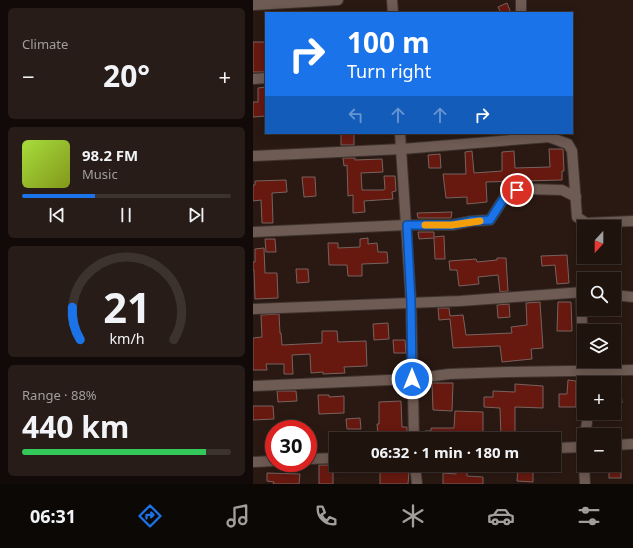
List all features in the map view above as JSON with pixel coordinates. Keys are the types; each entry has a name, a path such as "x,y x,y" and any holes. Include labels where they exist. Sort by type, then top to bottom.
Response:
{"street":[{"path":"253,5 339,0"},
{"path":"392,0 393,12"},
{"path":"521,0 521,12"},
{"path":"253,79 265,78"},
{"path":"401,134 411,302 414,432"},
{"path":"253,156 402,149 549,137 568,144 571,151 577,216 586,223 633,221"},
{"path":"253,232 407,225 452,225 472,221 490,220 508,192 526,188 562,190 576,197"},
{"path":"253,309 515,298 577,292"},
{"path":"621,296 633,297"},
{"path":"582,316 583,376"},
{"path":"253,386 412,379 449,374 633,370"},
{"path":"621,445 633,444"},
{"path":"561,447 577,446"},
{"path":"317,459 329,458"},
{"path":"253,462 265,461"},
{"path":"416,472 417,484"},
{"path":"584,472 585,484"}],"building":[{"path":"507,3 511,12 500,12 498,7"},
{"path":"253,42 265,42 265,72 253,72"},
{"path":"265,87 265,116 253,117 253,102 258,102 258,88"},
{"path":"341,134 354,134 354,145 341,145"},
{"path":"549,149 563,149 564,171 562,171 562,180 486,182 487,202 467,204 467,197 446,198 443,174 466,174 465,152 472,151 474,173 502,171 502,152 514,151 515,168 550,167"},
{"path":"440,154 441,168 429,168 428,155"},
{"path":"343,158 355,158 355,160 382,159 383,172 361,173 362,190 383,190 385,189 384,176 395,176 396,191 392,192 393,199 364,201 365,212 353,213 353,195 348,196 347,165 344,166"},
{"path":"302,177 315,177 316,196 304,197"},
{"path":"286,180 287,192 272,193 273,223 262,223 261,200 253,201 253,185 255,185 255,181"},
{"path":"452,212 451,218 418,218 417,213"},
{"path":"418,232 434,232 434,237 444,236 445,259 435,259 434,238 419,239"},
{"path":"368,238 368,244 377,243 378,252 387,252 388,263 362,264 362,276 348,276 347,265 329,265 328,243 338,243 338,248 360,247 360,239"},
{"path":"265,239 275,239 276,252 266,252"},
{"path":"264,248 265,273 277,273 278,298 255,299 253,262 255,262 255,249"},
{"path":"567,255 569,283 557,284 555,265 542,266 541,256"},
{"path":"497,258 506,258 508,291 500,292 498,275 478,277 479,284 459,286 457,270 450,270 449,261 476,259 477,262 497,260"},
{"path":"296,269 308,269 309,282 297,283"},
{"path":"540,302 543,348 531,349 532,359 502,362 500,346 453,348 450,319 439,320 438,308 449,308 450,316 463,315 466,335 512,333 511,327 527,325 526,303"},
{"path":"558,302 571,302 572,331 557,331"},
{"path":"509,304 510,317 498,318 497,305"},
{"path":"279,314 282,345 322,343 322,331 337,331 338,342 366,341 367,366 344,367 345,373 311,373 310,354 292,355 293,374 284,374 284,364 266,364 267,370 253,370 253,338 262,337 261,315"},
{"path":"388,323 389,339 374,340 373,324"},
{"path":"393,340 405,340 406,353 394,353"},
{"path":"568,380 576,381 576,407 559,407 559,394 567,394"},
{"path":"432,383 453,383 452,411 433,410"},
{"path":"515,384 543,386 543,408 515,407 515,432 501,432 500,408 484,407 484,397 493,397 493,391 515,392"},
{"path":"277,391 296,391 297,401 278,402"},
{"path":"318,395 329,395 329,397 344,396 344,413 319,414"},
{"path":"401,401 402,427 407,427 407,432 378,432 379,402"},
{"path":"253,406 273,406 274,419 253,420"},
{"path":"455,411 483,412 483,432 425,432 431,431 431,428 454,428"},
{"path":"360,418 361,429 347,429 346,419"},
{"path":"319,465 329,465 329,472 333,472 333,484 319,484"},
{"path":"380,472 409,472 408,484 380,484"},
{"path":"456,472 467,472 467,476 483,477 483,484 443,484 443,473 456,474"},
{"path":"518,472 533,472 533,482 517,481"},
{"path":"609,472 621,472 621,478 609,478"},
{"path":"267,473 300,474 299,484 273,484 274,482 267,481"}],"slow traffic":[{"path":"425,225 452,225 480,221"}],"route":[{"path":"412,379 411,302 407,225 452,225 472,221 490,220 508,192 517,190"}]}
